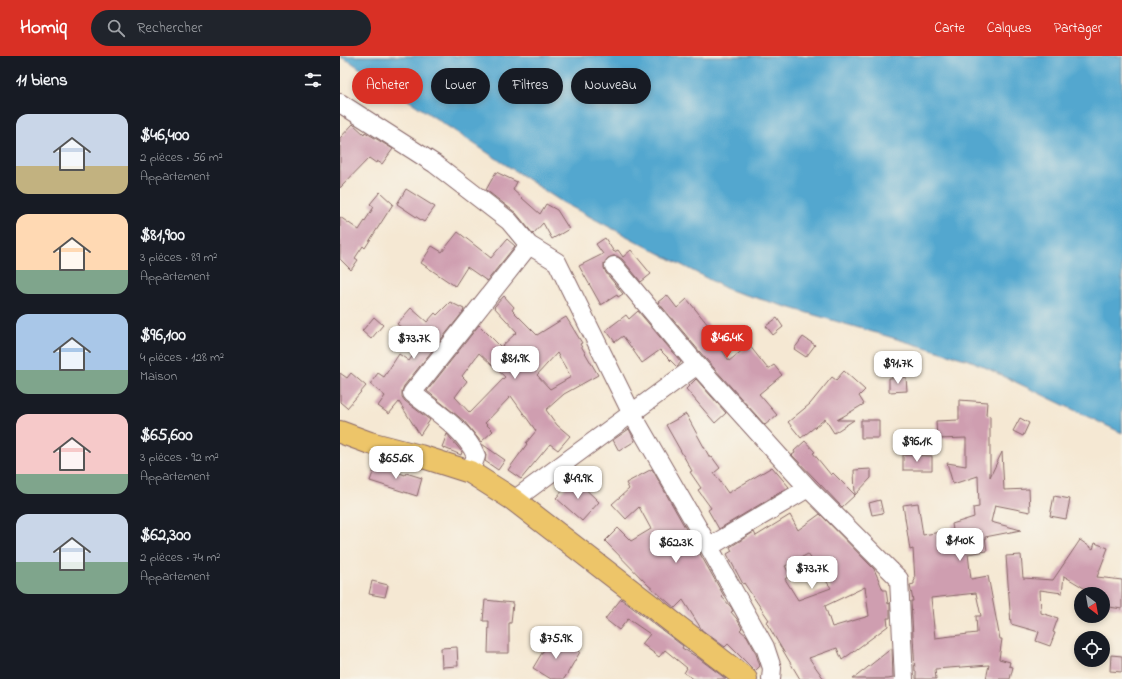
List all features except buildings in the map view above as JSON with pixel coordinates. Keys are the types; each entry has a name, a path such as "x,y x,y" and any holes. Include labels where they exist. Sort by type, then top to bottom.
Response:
{"main road":[{"path":"340,432 370,443 420,456 470,472 514,500 746,679"}],"street":[{"path":"340,103 435,164 509,221 529,245 557,262 632,414 765,647 772,668 771,679"},
{"path":"470,472 476,456 473,448 449,423 412,393 529,245"},
{"path":"614,266 697,365 808,488 899,579 904,679"},
{"path":"514,500 697,365"},
{"path":"709,547 808,488"}],"water":[{"path":"1122,56 1122,433 972,361 729,290 562,202 414,104 423,104 423,68 360,68 340,57"}]}
